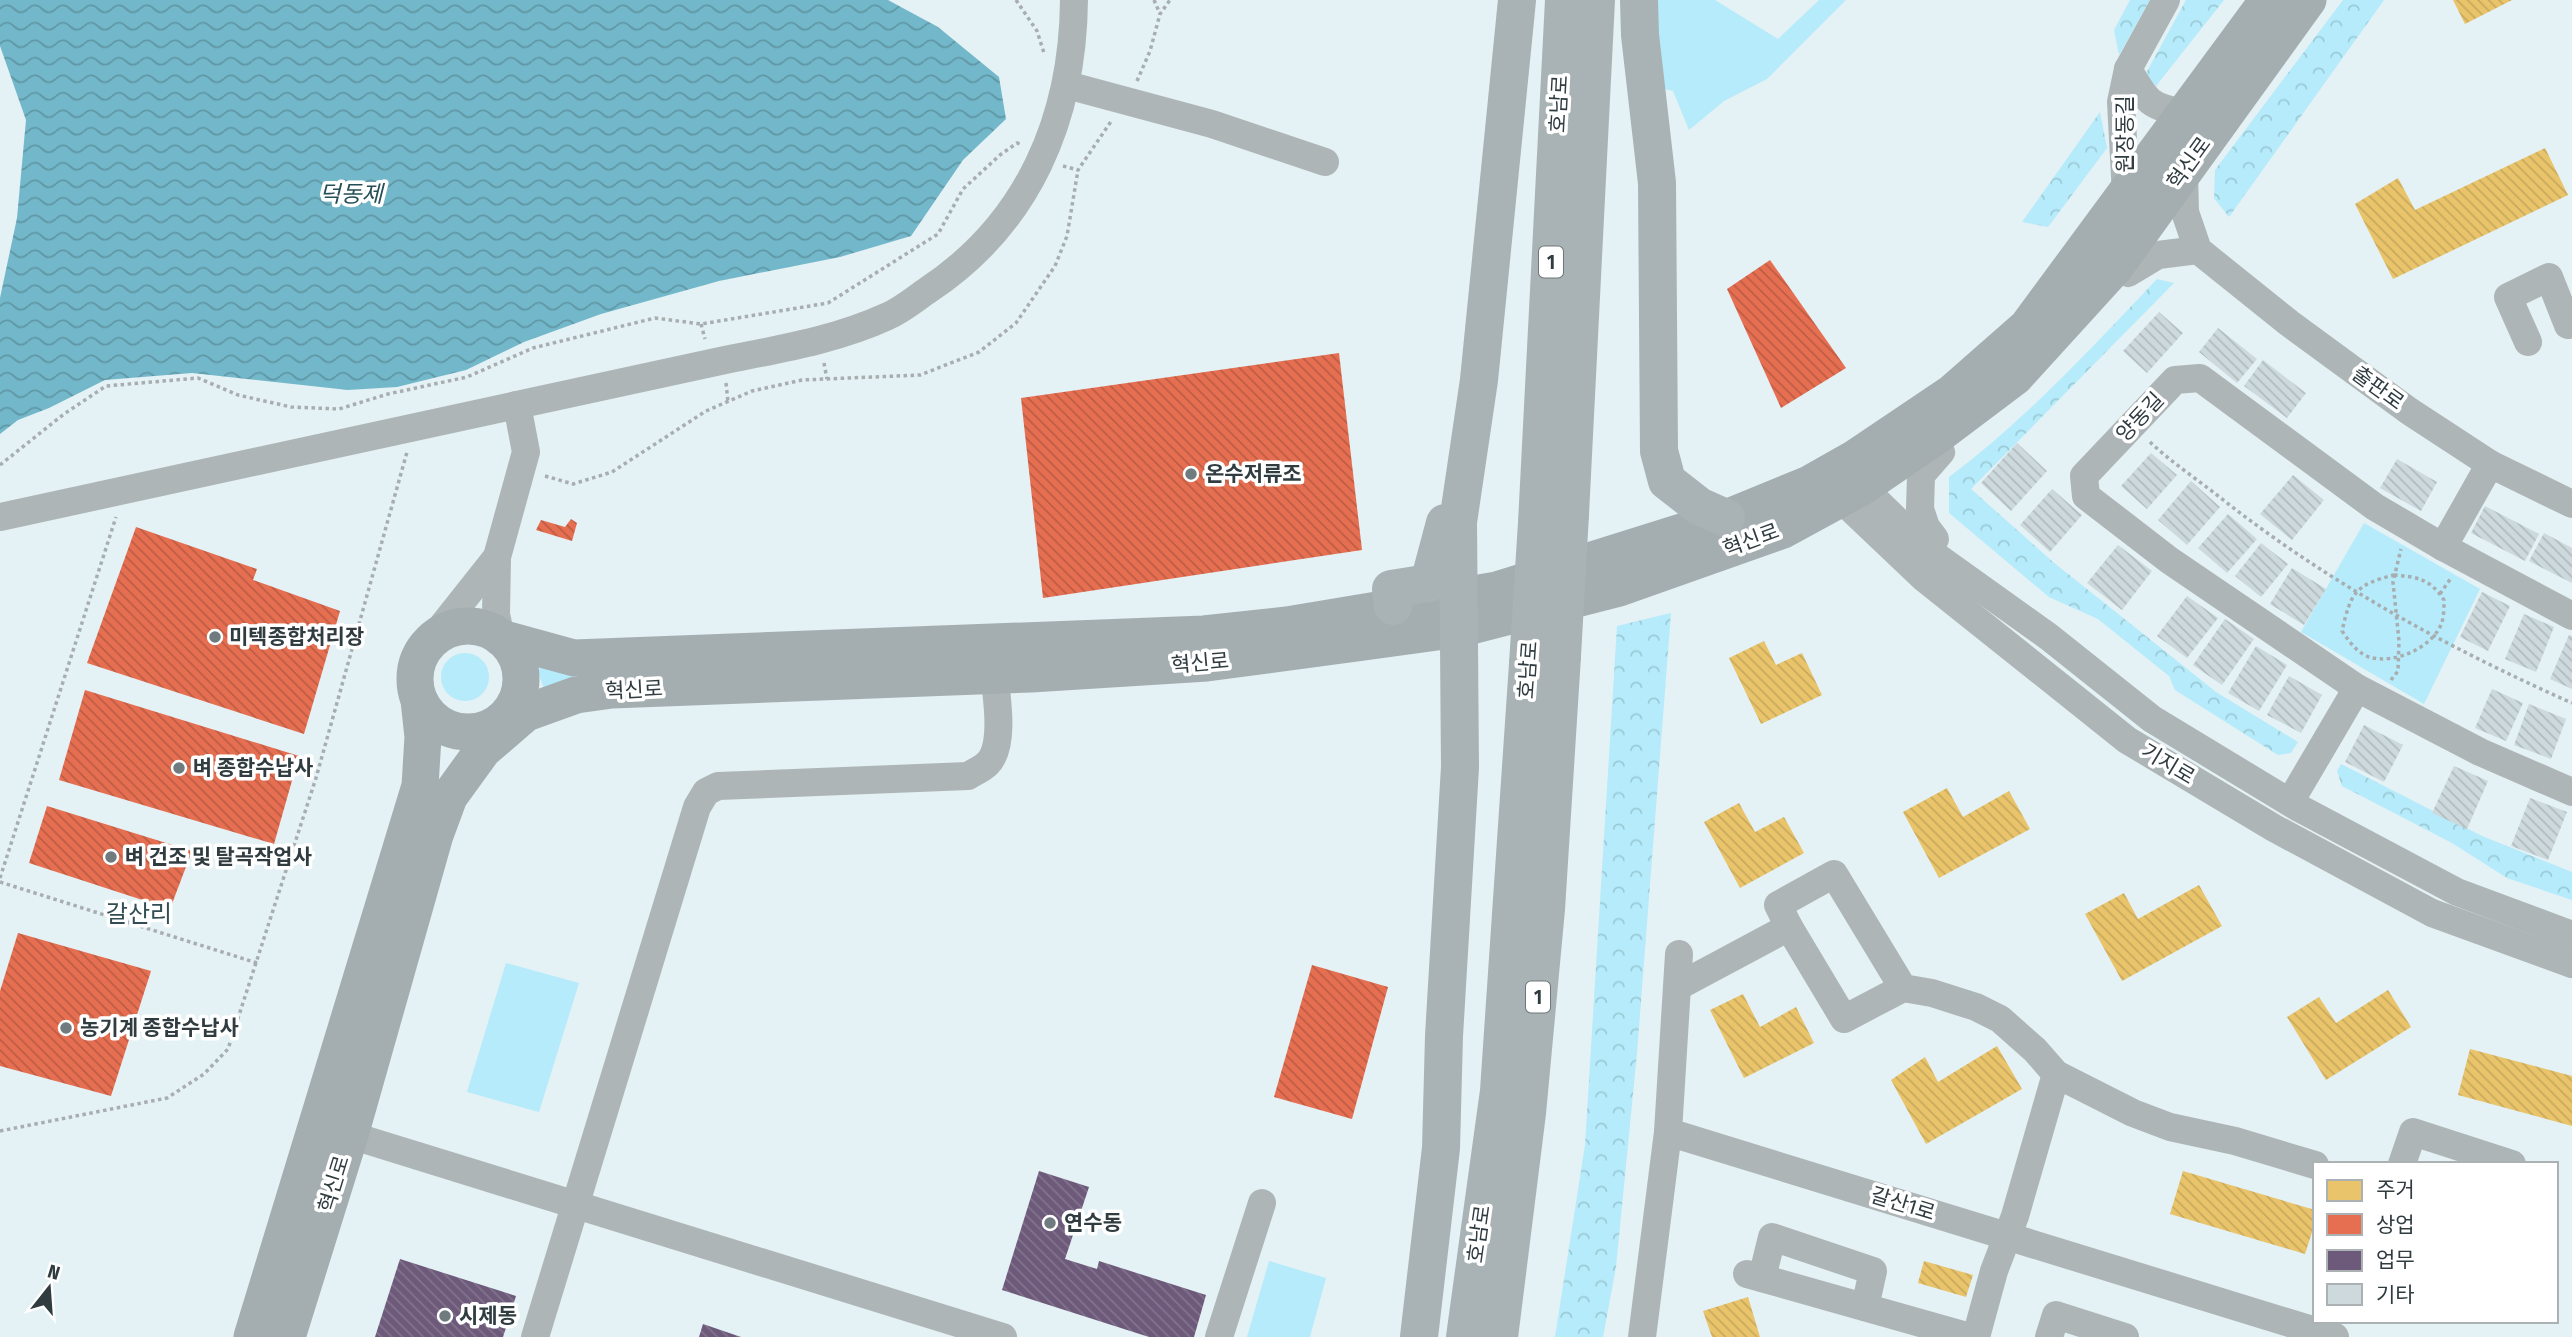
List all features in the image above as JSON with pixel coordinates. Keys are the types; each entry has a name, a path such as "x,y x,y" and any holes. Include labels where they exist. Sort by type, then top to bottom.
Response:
{"highway":[{"path":"1419,1337 1441,1148 1444,1036 1460,767 1458,522 1479,380 1517,0"},
{"name":"호남로","path":"1554,519 1564,0"},
{"name":"호남로","path":"1465,1337 1499,1091 1545,660 1596,0"},
{"path":"1639,0 1640,35 1657,183 1659,451 1667,481 1699,506 1726,518"},
{"path":"1393,606 1391,589 1429,583 1444,524 1458,522"},
{"name":"호남로","path":"1499,1337 1527,1113 1546,908 1545,660"}],"main road":[{"name":"혁신로","path":"2269,0 2027,327 1953,392 1841,483 1805,518 1783,530 1619,588 1458,614 1207,663 993,659 574,658 501,638 481,627 463,626 446,630 432,639 421,653 415,669 414,687 430,718 444,728 460,733 483,731 576,695 612,690 993,659 1287,625 1393,606 1458,614 1497,590 1841,483 1934,438 2015,377 2116,267 2308,0"},
{"path":"501,638 517,658 521,674 521,690 507,722"},
{"name":"혁신로","path":"251,1337 420,786 423,737 419,700"},
{"name":"혁신로","path":"287,1337 350,1135 446,805 483,750 507,722"}],"street":[{"path":"0,517 833,337 891,315 953,274 997,230 1027,188 1049,143 1067,85 1074,0"},
{"name":"원장동길","path":"2126,195 2120,102 2128,69 2166,0"},
{"path":"2128,69 2148,101 2185,113"},
{"path":"1067,85 1212,124 1325,162"},
{"path":"2116,267 2127,274 2158,256 2198,250 2185,212 2184,170"},
{"name":"출판로","path":"2198,250 2289,323 2409,411 2490,464 2572,504"},
{"path":"2549,277 2570,324 2519,346 2508,297 2549,277"},
{"name":"양동길","path":"2572,616 2450,558 2375,508 2200,378 2175,380 2084,476 2086,496 2106,512 2169,560 2357,688 2480,752 2572,792"},
{"path":"501,638 496,614 497,558 526,452 517,405"},
{"path":"1926,549 1935,539 1926,527 1920,509 1921,475 1941,452 1934,438"},
{"path":"2450,558 2490,464"},
{"name":"기지로","path":"1841,483 1876,534 1924,578 2127,740 2274,828 2432,913 2572,964"},
{"name":"기지로","path":"1841,483 1926,549 2049,636 2152,719 2290,802 2457,892 2572,935"},
{"path":"1805,518 1845,519 1876,534"},
{"path":"432,639 497,558"},
{"path":"535,1337 697,807 706,792 718,786 968,776 988,764 997,751 999,730 993,659"},
{"path":"2290,802 2357,688"},
{"path":"1903,988 1834,874 1778,905 1844,1020 1903,988 1932,993 1976,1007 2000,1019 2035,1049 2056,1074 2133,1113 2170,1127 2247,1144 2313,1164"},
{"path":"1677,987 1789,927"},
{"path":"1642,1337 1668,1132 1679,954"},
{"path":"1976,1337 2056,1074"},
{"name":"갈산1로","path":"1668,1132 2335,1337"},
{"path":"2403,1162 2413,1132 2506,1162"},
{"path":"350,1135 1003,1337"},
{"path":"1219,1337 1262,1203"},
{"path":"1866,1307 1873,1271 1772,1237 1755,1276 1970,1337"},
{"path":"2049,1337 2056,1315 2126,1337"}],"path":[{"path":"1016,0 1037,31 1045,58"},
{"path":"1154,0 1160,14"},
{"path":"0,465 64,414 106,386 198,378 238,395 291,407 340,410 388,394 467,377 533,348 655,317 701,324 828,303 938,234 962,189 1017,143 1029,146"},
{"path":"541,475 573,484 612,472 706,411 752,391 802,380 920,375 979,352 1016,323 1055,266 1067,236 1078,170"},
{"path":"701,324 706,345"},
{"path":"824,358 827,379"},
{"path":"725,378 728,402"},
{"path":"0,1131 167,1098 195,1080 228,1049 316,778 408,447 401,430"},
{"path":"2146,438 2266,534 2355,592 2506,674 2572,703"},
{"path":"124,490 0,880 257,963"},
{"path":"2386,688 2398,671 2394,575 2402,547"},
{"path":"2440,594 2450,558"},
{"path":"2394,575 2417,577 2435,587 2444,600 2442,621 2434,636 2417,649 2385,660 2368,656 2352,646 2342,631 2347,607 2355,592 2371,581 2394,575"}],"green space":[{"path":"1647,0 1715,0 1778,39 1819,0 1846,0 1767,79 1724,101 1689,130 1673,91 1653,86"},
{"path":"2130,0 2150,0 2119,55 2114,30"},
{"path":"2186,0 2224,0 2156,86 2145,75"},
{"path":"2343,0 2384,0 2229,217 2214,198 2215,170"},
{"path":"2100,112 2107,148 2048,227 2022,222"},
{"path":"2157,279 2174,283 1971,489 2053,562 2216,692 2298,742 2291,753 2278,755 2175,690 2169,676 2098,619 2049,597 1949,513 1949,477 2031,408"},
{"path":"2364,523 2480,589 2424,704 2301,632"},
{"path":"1671,613 1637,1053 1616,1267 1603,1337 1555,1337 1585,1145 1617,626"},
{"path":"465,653 482,660 489,677 482,694 465,701 448,694 441,677 448,660"},
{"path":"534,660 576,666 576,682 548,690 543,686"},
{"path":"2341,764 2482,836 2572,872 2572,900 2507,878 2452,843 2342,786 2337,771"},
{"path":"506,963 579,983 539,1112 467,1092"},
{"path":"1269,1261 1326,1278 1310,1337 1247,1337"}],"water":[{"name":"덕동제","path":"0,0 888,0 938,27 999,77 1006,119 963,160 911,236 840,257 719,281 601,314 524,342 466,370 397,387 348,390 192,373 105,380 18,420 0,434 0,298 17,218 26,120 0,46"}],"building: 주거":[{"path":"2453,0 2512,0 2465,24"},
{"path":"2545,148 2568,195 2393,279 2355,204 2398,178 2415,210"},
{"path":"1764,641 1776,665 1802,653 1822,695 1761,724 1729,658"},
{"path":"1947,788 1963,817 2009,791 2030,829 1939,878 1903,812"},
{"path":"1739,803 1755,832 1784,817 1804,853 1740,888 1704,822"},
{"path":"2199,885 2222,926 2122,981 2085,914 2124,893 2138,919"},
{"path":"2388,990 2411,1027 2326,1080 2287,1017 2319,997 2336,1023"},
{"path":"1743,994 1760,1027 1796,1007 1814,1043 1744,1078 1710,1010"},
{"path":"1997,1046 2022,1089 1926,1144 1891,1080 1925,1057 1938,1082"},
{"path":"2470,1049 2572,1076 2572,1126 2458,1095"},
{"path":"2183,1171 2313,1209 2313,1229 2305,1254 2170,1214"},
{"path":"1924,1261 1973,1275 1966,1297 1918,1283"},
{"path":"1748,1297 1760,1337 1712,1337 1703,1311"}],"building: 상업":[{"path":"1770,260 1846,368 1781,408 1727,289"},
{"name":"온수저류조","path":"1339,353 1362,550 1043,598 1021,398"},
{"path":"571,519 577,523 572,541 536,530 541,520 565,527"},
{"name":"미텍종합처리장","path":"136,527 257,569 253,580 340,611 304,734 87,663"},
{"name":"벼 종합수납사","path":"85,690 299,756 274,844 59,780"},
{"name":"벼 건조 및 탈곡작업사","path":"47,806 192,851 170,909 29,863"},
{"name":"농기계 종합수납사","path":"18,933 151,971 111,1096 0,1066 0,991"},
{"path":"1312,965 1388,987 1352,1119 1274,1097"}],"building: 업무":[{"name":"연수동","path":"1039,1171 1089,1187 1065,1259 1097,1269 1099,1261 1206,1295 1194,1337 1149,1337 1002,1290"},
{"name":"시제동","path":"400,1259 516,1296 503,1337 375,1337"},
{"path":"703,1324 741,1337 699,1337"}],"building: 기타":[{"path":"2159,312 2183,333 2147,373 2123,351"},
{"path":"2218,328 2257,359 2237,383 2199,352"},
{"path":"2263,360 2306,393 2287,418 2244,386"},
{"path":"2017,443 2047,471 2011,511 1981,483"},
{"path":"2151,453 2177,475 2147,509 2121,486"},
{"path":"2397,459 2437,482 2421,511 2380,488"},
{"path":"2293,475 2324,500 2292,540 2260,514"},
{"path":"2191,481 2220,507 2187,545 2158,520"},
{"path":"2052,489 2082,515 2050,552 2020,525"},
{"path":"2485,506 2539,534 2525,561 2471,533"},
{"path":"2228,514 2257,539 2227,573 2198,548"},
{"path":"2544,533 2572,548 2572,583 2529,561"},
{"path":"2261,543 2288,564 2261,597 2235,576"},
{"path":"2118,545 2152,571 2122,610 2087,583"},
{"path":"2292,568 2326,589 2304,625 2270,604"},
{"path":"2482,592 2510,606 2488,651 2460,637"},
{"path":"2187,596 2218,618 2187,658 2157,636"},
{"path":"2524,614 2554,627 2536,672 2505,659"},
{"path":"2225,619 2254,639 2222,685 2193,665"},
{"path":"2569,635 2572,636 2572,689 2550,679"},
{"path":"2256,646 2287,665 2259,711 2228,693"},
{"path":"2289,676 2322,695 2301,733 2267,715"},
{"path":"2492,689 2523,703 2506,741 2475,728"},
{"path":"2529,704 2566,719 2551,759 2514,745"},
{"path":"2364,725 2403,745 2384,782 2345,762"},
{"path":"2454,766 2488,781 2467,829 2432,813"},
{"path":"2530,798 2567,812 2548,860 2511,846"}],"place":[{"name":"온수저류조","path":"1191,474"},
{"name":"미텍종합처리장","path":"215,637"},
{"name":"벼 종합수납사","path":"179,768"},
{"name":"벼 건조 및 탈곡작업사","path":"111,857"},
{"name":"농기계 종합수납사","path":"66,1028"},
{"name":"연수동","path":"1050,1223"},
{"name":"시제동","path":"445,1316"}],"district":[{"name":"갈산리","path":"139,914"}]}
